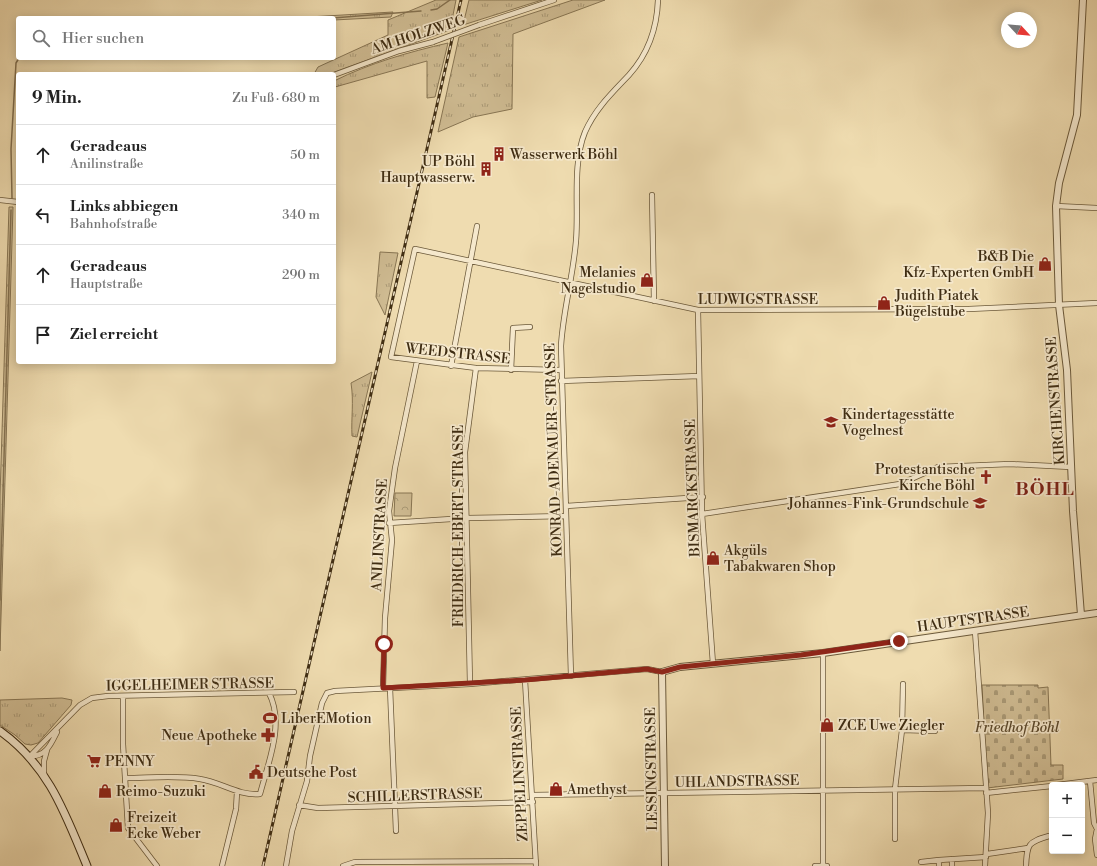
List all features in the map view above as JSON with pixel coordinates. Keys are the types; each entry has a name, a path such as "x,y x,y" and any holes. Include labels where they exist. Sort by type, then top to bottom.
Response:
{"main road":[{"path":"0,731 30,756 44,774 61,804 87,866"}],"street":[{"name":"AM HOLZWEG","path":"336,74 554,0"},
{"name":"KONRAD-ADENAUER-STRASSE","path":"571,676 561,370 562,323 575,251 579,165 585,133 600,105 630,74 643,55 655,27 658,0"},
{"name":"KIRCHENSTRASSE","path":"1081,615 1071,467 1067,370 1059,305 1056,206 1059,183 1076,121 1083,0"},
{"path":"652,195 654,301"},
{"path":"0,200 16,202"},
{"path":"1056,206 1097,208"},
{"path":"451,366 477,226"},
{"name":"LUDWIGSTRASSE","path":"414,249 698,310 969,309 1097,303"},
{"name":"WEEDSTRASSE","path":"414,249 391,357 451,366 476,368 561,370"},
{"name":"BISMARCKSTRASSE","path":"698,310 703,497 702,514 713,664"},
{"path":"511,370 513,328 530,327"},
{"name":"ANILINSTRASSE","path":"383,688 385,618 392,540 389,523 389,511 394,468 417,361"},
{"name":"FRIEDRICH-EBERT-STRASSE","path":"470,684 465,452 476,368"},
{"path":"561,381 699,376"},
{"path":"702,514 900,484 938,467 1010,464 1071,467"},
{"path":"566,506 703,497"},
{"path":"389,523 467,518 566,516"},
{"name":"HAUPTSTRASSE","path":"662,672 680,667 823,653 1097,612"},
{"path":"975,631 988,826 985,866"},
{"path":"823,653 823,866"},
{"path":"286,866 292,831 306,786 310,756 324,696 327,693 335,691 525,680 647,669 662,672"},
{"name":"LESSINGSTRASSE","path":"662,672 666,866"},
{"name":"ZEPPELINSTRASSE","path":"525,680 536,863"},
{"path":"895,839 895,789 902,730 903,684"},
{"path":"390,688 396,831"},
{"name":"IGGELHEIMER STRASSE","path":"60,727 71,714 87,701 99,697 294,692"},
{"path":"125,778 199,779 237,792 251,795 260,794 276,725 274,706 269,693"},
{"path":"123,696 128,828 157,866"},
{"path":"44,774 44,761 48,749 60,727"},
{"path":"30,756 60,727"},
{"path":"902,730 935,731"},
{"path":"30,756 39,756 48,749"},
{"path":"1082,782 1097,780"},
{"path":"1090,781 1094,823 1097,829 1095,838 1097,855"},
{"name":"UHLANDSTRASSE","path":"532,795 895,789 985,790 1049,786"},
{"path":"222,866 236,809 237,792"},
{"name":"SCHILLERSTRASSE","path":"299,805 318,808 532,802"},
{"path":"1026,866 1028,848 1032,840 1049,836"},
{"path":"921,862 986,855 1028,848"},
{"path":"952,859 952,866"},
{"path":"938,866 939,860"},
{"path":"343,866 349,863 536,863"},
{"path":"815,866 827,866"}],"green space":[{"path":"436,0 456,0 450,30 334,72 315,72 318,67 388,35 388,20"},
{"path":"469,0 542,0 463,25"},
{"path":"573,0 605,0 513,34 512,109 473,117 438,132 459,37"},
{"path":"393,12 391,17 336,20 336,16 326,16"},
{"path":"448,43 435,97 427,98 427,61 336,87 336,80 362,69 419,50"},
{"path":"9,207 13,207 0,651 0,496"},
{"path":"380,252 398,253 385,315 376,297"},
{"path":"372,372 357,437 352,436 351,383"},
{"path":"395,493 412,493 411,516 394,516"},
{"name":"Friedhof Böhl","path":"982,685 1038,685 1038,688 1048,687 1051,765 1063,765 1063,779 987,788"},
{"path":"62,698 72,700 71,705 38,743 31,745 25,744 0,725 0,700"}],"waterway":[{"path":"431,10 437,9 450,0"},
{"path":"336,18 421,11"},
{"path":"12,198 11,149 16,63 18,60"},
{"path":"0,600 11,210"}],"railway":[{"path":"263,866 461,0"}],"place":[{"name":"Wasserwerk Böhl","path":"499,154"},
{"name":"UP Böhl Hauptwasserw.","path":"486,169"},
{"name":"B&B Die Kfz-Experten GmbH","path":"1045,264"},
{"name":"Melanies Nagelstudio","path":"647,280"},
{"name":"Judith Piatek Bügelstube","path":"884,303"},
{"name":"Kindertagesstätte Vogelnest","path":"831,422"},
{"name":"Protestantische Kirche Böhl","path":"986,477"},
{"name":"Johannes-Fink-Grundschule","path":"980,503"},
{"name":"Akgüls Tabakwaren Shop","path":"713,558"},
{"name":"LiberEMotion","path":"270,718"},
{"name":"ZCE Uwe Ziegler","path":"827,725"},
{"name":"Neue Apotheke","path":"268,735"},
{"name":"PENNY","path":"94,761"},
{"name":"Deutsche Post","path":"256,772"},
{"name":"Amethyst","path":"556,789"},
{"name":"Reimo-Suzuki","path":"105,791"},
{"name":"Freizeit Ecke Weber","path":"116,825"}],"district":[{"name":"BÖHL","path":"1045,489"}],"route":[{"path":"384,644 383,688 470,684 647,669 662,672 680,667 823,653 899,641"}]}
